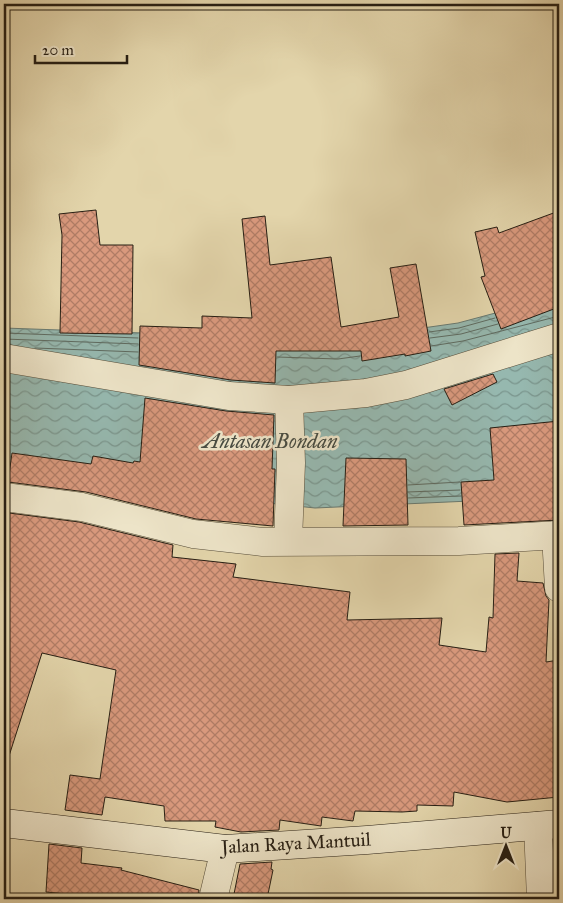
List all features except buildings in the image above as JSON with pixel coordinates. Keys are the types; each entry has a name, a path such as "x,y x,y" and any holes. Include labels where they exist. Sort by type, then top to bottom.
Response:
{"street":[{"path":"4,358 229,396 289,400 366,393 406,385 559,337"},
{"path":"288,542 292,463 289,400"},
{"path":"4,497 82,507 193,534 263,542 459,542 558,535 559,588"},
{"name":"Jalan Raya Mantuil","path":"4,823 224,849 549,825"},
{"path":"541,899 549,825"},
{"path":"213,899 224,849"}],"water":[{"name":"Antasan Bondan","path":"559,296 559,497 315,508 4,475 4,328 338,340 458,323"}]}
